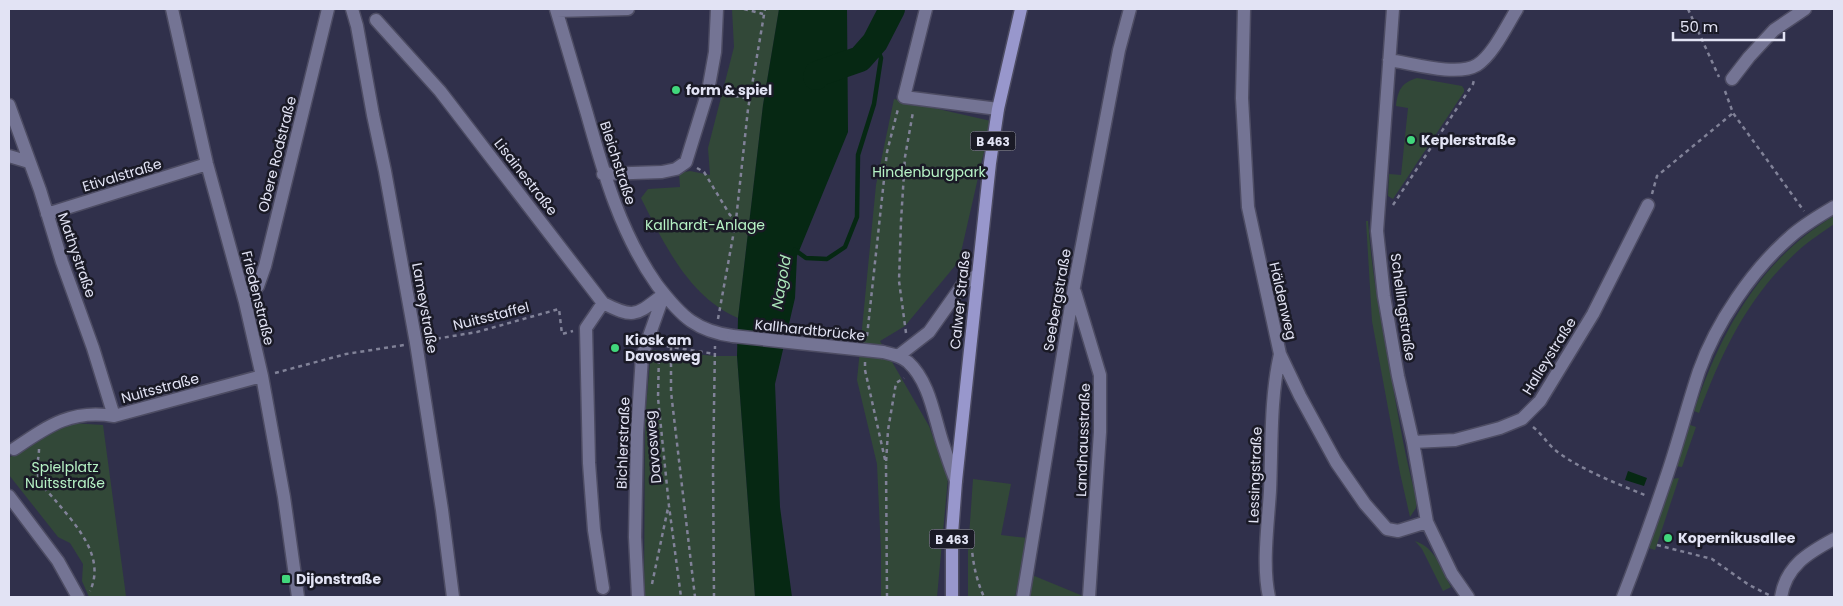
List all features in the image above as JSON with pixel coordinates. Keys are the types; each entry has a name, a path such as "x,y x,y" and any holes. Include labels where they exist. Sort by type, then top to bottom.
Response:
{"main road":[{"name":"Calwer Straße","path":"952,597 952,534 956,481 990,163 998,110 1021,9"}],"street":[{"name":"Friedenstraße","path":"172,9 207,164 245,302 262,376 284,498 298,597"},
{"name":"Obere Rodstraße","path":"245,302 258,286 265,266 328,9"},
{"name":"Lameystraße","path":"352,9 387,180 416,343 442,510 453,597"},
{"path":"557,10 628,9"},
{"path":"603,174 662,172 676,169 686,162 708,91 715,52 717,9"},
{"path":"926,9 910,98 998,110"},
{"name":"Seebergstraße","path":"1023,597 1074,287 1119,50 1130,9"},
{"name":"Häldenweg","path":"1244,9 1242,98 1248,207 1280,354 1300,396 1336,462 1365,504 1387,529 1398,531 1427,522"},
{"name":"Schellingstraße","path":"1393,9 1389,60 1388,139 1377,231 1384,296 1427,522 1452,574 1468,597"},
{"path":"1389,60 1446,69 1461,70 1476,66 1490,50 1517,9"},
{"path":"1725,82 1774,30 1804,9"},
{"name":"Bleichstraße","path":"557,10 603,174 631,243 664,294 689,320 715,333 733,336"},
{"path":"357,26 375,14"},
{"name":"Lisainestraße","path":"375,14 440,91 603,304"},
{"name":"Mathystraße","path":"9,105 93,348 114,416"},
{"path":"9,156 30,162"},
{"name":"Etivalstraße","path":"47,214 207,164"},
{"name":"Halleystraße","path":"1413,442 1455,440 1500,428 1522,419 1540,401 1593,314 1648,205"},
{"path":"1623,597 1644,543 1700,369 1719,327 1752,276 1790,237 1834,207"},
{"path":"956,481 924,385 903,352 929,332 963,284 977,275"},
{"name":"Landhausstraße","path":"1074,287 1100,375 1100,432 1088,597"},
{"path":"603,588 594,530 589,463 586,328 603,304 620,312 638,313 664,294"},
{"name":"Bichlerstraße","path":"638,597 635,528 637,433 642,356 664,294"},
{"name":"Kallhardtbrücke","path":"733,336 883,352 903,352"},
{"name":"Lessingstraße","path":"1269,597 1267,586 1267,550 1272,412 1275,375 1280,354"},
{"name":"Nuitsstraße","path":"14,449 58,422 78,415 99,414 114,416 262,376"},
{"path":"9,496 58,561 78,597"},
{"path":"1781,597 1783,584 1790,570 1805,557 1834,539"}],"path":[{"path":"744,9 763,14"},
{"path":"714,597 715,333 736,220 750,99 764,9"},
{"path":"1688,9 1725,82 1733,113 1811,221"},
{"path":"1392,208 1474,84 1476,66"},
{"path":"708,91 750,99"},
{"path":"866,344 887,152 900,104 910,98"},
{"path":"903,352 899,280 900,222 910,98"},
{"path":"1648,205 1658,176 1733,113"},
{"path":"686,162 704,172 730,215 736,220"},
{"name":"Nuitsstaffel","path":"262,376 346,354 477,332 559,310 562,334 586,328"},
{"name":"Davosweg","path":"660,337 658,398 668,506 681,597"},
{"path":"659,345 715,354"},
{"path":"671,347 671,392 695,597"},
{"path":"865,362 865,370 886,464"},
{"path":"887,597 886,464 888,430 896,383 916,371"},
{"path":"34,435 39,450 38,476 42,485 78,528 87,542 93,558 95,576 91,590 86,597"},
{"path":"1543,435 1554,449 1568,458 1599,475 1658,501"},
{"path":"651,588 668,506"},
{"path":"972,536 972,559 977,581 984,597"},
{"path":"1644,543 1712,560 1749,585 1772,597"}],"green space":[{"name":"Kallhardt-Anlage","path":"732,9 779,9 763,105 738,318 721,309 705,297 692,283 669,251 641,198 648,189 680,187 679,173 690,171 710,175 708,148 734,47"},
{"path":"1417,78 1462,86 1464,92 1393,199 1388,196 1389,174 1401,175 1408,108 1396,106 1397,100 1401,88 1407,82"},
{"name":"Hindenburgpark","path":"894,99 991,121 959,261 905,326 880,341 929,426 948,478 937,597 881,597 877,464 857,380 876,185"},
{"path":"1834,216 1834,224 1800,249 1766,285 1752,304 1728,345 1699,413 1694,411 1716,354 1746,300 1764,276 1785,254 1808,234"},
{"path":"1366,221 1368,221 1372,262 1397,411 1417,501 1416,508 1410,517 1372,321"},
{"path":"651,350 715,356 737,356 755,597 644,597 645,418"},
{"name":"Spielplatz Nuitsstraße","path":"72,423 103,425 126,596 89,597 82,581 83,564 70,543 58,537 9,475 9,458 44,433"},
{"path":"1690,425 1696,427 1682,467 1676,466"},
{"path":"1679,478 1655,550 1649,548 1671,479"},
{"path":"973,479 1011,484 1001,535 1028,538 1015,597 968,597 968,551"},
{"path":"1415,541 1422,544 1433,554 1451,587 1443,591 1422,549"},
{"path":"1032,575 1083,596 1083,597 1027,597"}],"water":[{"path":"779,9 847,9 848,132 797,256 795,298 775,384 780,507 792,597 755,597 737,356 738,318 763,105"},
{"path":"1628,471 1647,478 1644,486 1625,480"}],"waterway":[{"name":"Nagold","path":"816,77 817,74 860,59 875,42 892,9"},
{"path":"795,250 806,258 827,259 845,247 857,217 858,155 874,104 881,58 875,42"}],"place":[{"name":"form & spiel","path":"676,90"},
{"name":"Keplerstraße","path":"1411,140"},
{"name":"Kiosk am Davosweg","path":"615,348"},
{"name":"Kopernikusallee","path":"1668,538"},
{"name":"Dijonstraße","path":"286,579"}]}
